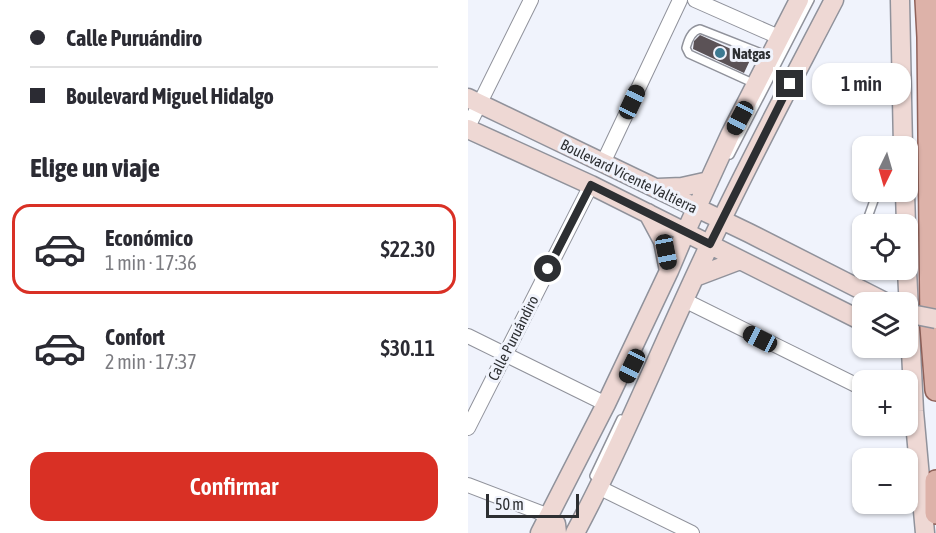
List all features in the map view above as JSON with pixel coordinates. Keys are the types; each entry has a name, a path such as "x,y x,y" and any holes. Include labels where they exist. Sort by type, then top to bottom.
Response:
{"main road":[{"path":"575,533 595,484 641,397 695,277 698,238 710,214 709,181 799,0"},
{"path":"540,533 552,525 669,271 698,238 710,214 779,105 834,0"},
{"path":"900,0 903,136"},
{"path":"926,0 931,327 936,390"},
{"name":"Boulevard Vicente Valtierra","path":"474,101 710,214 865,292"},
{"name":"Boulevard Vicente Valtierra","path":"468,128 591,185 852,316"},
{"path":"644,184 657,188 675,188 709,181"},
{"path":"648,213 663,241 669,271"},
{"path":"695,277 740,260"},
{"path":"918,315 936,319"},
{"path":"914,436 925,533"},
{"path":"936,481 936,513"}],"street":[{"path":"468,128 474,101 531,0"},
{"path":"603,163 680,0"},
{"path":"695,0 781,38"},
{"name":"Calle Puruándiro","path":"468,428 591,185"},
{"path":"684,300 852,383"},
{"path":"468,336 606,404"},
{"path":"595,484 692,533"},
{"path":"468,485 552,525"}],"lane":[{"path":"710,214 810,0"},
{"path":"710,214 826,0"},
{"path":"757,84 689,54 686,48 690,37 700,29 771,57"},
{"path":"595,484 684,282 698,238"},
{"path":"552,525 611,409 662,301 698,238"},
{"path":"567,533 581,503"}],"building":[{"name":"Natgas","path":"700,35 751,58 744,73 693,49 694,41"}],"place":[{"name":"Natgas","path":"720,53"}],"route":[{"path":"548,269 591,185 710,244 790,84"}]}
